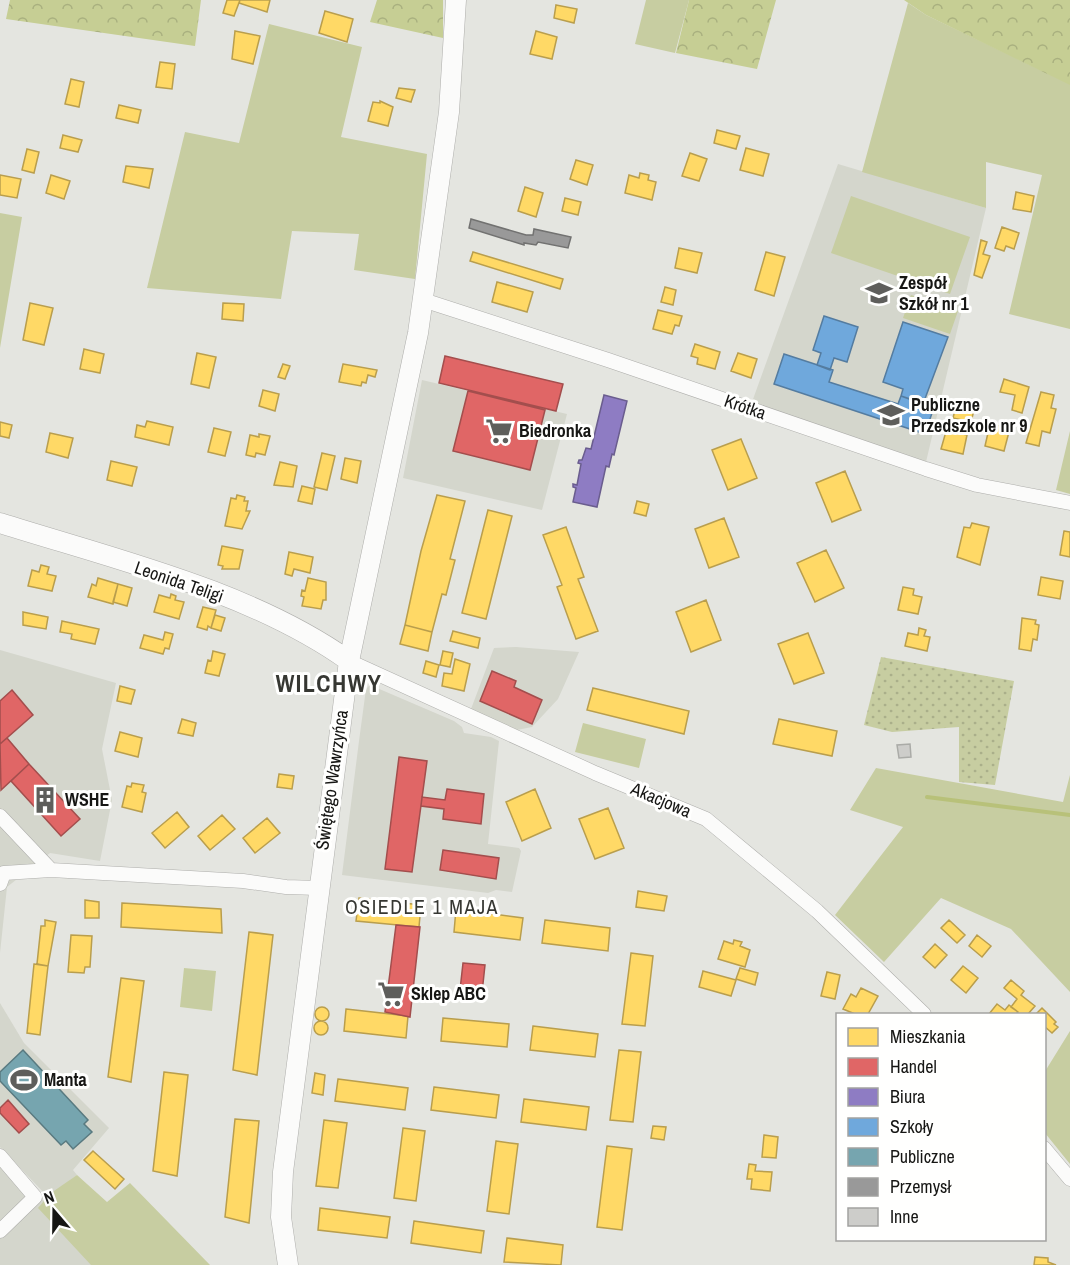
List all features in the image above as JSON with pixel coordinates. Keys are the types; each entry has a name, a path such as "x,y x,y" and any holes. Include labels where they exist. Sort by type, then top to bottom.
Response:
{"street":[{"name":"Świętego Wawrzyńca","path":"288,1265 281,1217 283,1172 318,888 349,661 399,431 423,300 449,112 456,0"},
{"name":"Krótka","path":"423,300 608,360 926,469 977,484 1070,503"},
{"name":"Leonida Teligi","path":"0,523 204,588 327,645 349,661"},
{"name":"Akacjowa","path":"349,661 595,773 706,819 817,911 923,1013"},
{"path":"0,816 51,870"},
{"path":"0,884 4,873 51,870 243,881 286,887 318,888"},
{"path":"1046,1150 1070,1179"},
{"path":"0,1156 35,1197 0,1231"}],"shaded area":[{"name":"Zespół Szkół nr 1","path":"838,164 986,208 926,462 752,402"},
{"path":"422,380 567,414 542,510 403,478"},
{"path":"516,647 579,652 558,699 532,727 517,730 471,709 494,648"},
{"path":"0,650 116,683 102,749 112,800 100,861 50,853 7,887 0,953"},
{"path":"370,685 454,721 462,727 464,733 491,737 499,741 488,844 519,848 521,851 512,892 496,890 488,893 342,875 366,689"},
{"path":"0,1003 24,1043 109,1128 73,1170 77,1175 48,1197 0,1147"},
{"path":"0,1149 106,1265 0,1265"}],"green space":[{"path":"10,0 201,0 195,46 6,19"},
{"path":"377,0 443,0 443,38 370,22"},
{"path":"646,0 689,0 675,53 635,44"},
{"path":"689,0 776,0 757,69 676,53"},
{"path":"904,0 1070,0 1070,85 926,15"},
{"path":"908,3 926,15 1070,84 1070,329 1009,314 1042,175 986,162 986,208 862,172"},
{"path":"269,24 362,47 341,137 427,154 415,279 354,270 359,234 292,231 281,299 147,288 185,132 239,143"},
{"path":"851,196 970,237 950,294 831,253"},
{"path":"0,213 22,217 0,348"},
{"path":"911,295 958,311 950,334 903,318"},
{"path":"1070,431 1070,494 1056,490"},
{"path":"881,657 1014,681 995,785 959,782 959,727 892,732 864,725"},
{"path":"583,723 646,739 639,768 575,752"},
{"path":"876,768 1063,802 1070,775 1070,992 1011,929 941,898 884,962 835,915 903,827 850,810"},
{"path":"184,968 216,971 212,1011 180,1007"},
{"path":"1070,1031 1070,1164 1046,1134 1046,1070"},
{"path":"77,1175 107,1202 130,1183 210,1265 91,1265 38,1208 51,1193"}],"building: Mieszkania":[{"path":"227,0 240,0 234,16 223,13"},
{"path":"240,0 270,0 267,12 239,3"},
{"path":"556,5 577,9 574,23 554,18"},
{"path":"325,11 353,19 347,42 319,33"},
{"path":"235,31 260,36 253,64 232,59"},
{"path":"536,31 557,37 552,59 530,54"},
{"path":"160,62 175,64 172,89 156,87"},
{"path":"71,79 84,82 79,107 65,104"},
{"path":"399,88 415,90 411,102 396,98"},
{"path":"380,101 393,107 388,126 368,121 373,102 380,103"},
{"path":"119,105 141,110 138,123 116,118"},
{"path":"717,130 740,136 736,149 714,143"},
{"path":"63,135 82,140 78,152 60,148"},
{"path":"746,148 769,154 763,176 740,170"},
{"path":"27,149 39,152 34,173 22,170"},
{"path":"690,153 707,159 699,181 682,176"},
{"path":"576,160 593,165 587,185 570,179"},
{"path":"126,166 153,169 149,188 123,182"},
{"path":"640,173 649,175 648,180 656,182 652,200 625,193 629,175 639,178"},
{"path":"0,175 21,179 17,198 0,195"},
{"path":"51,175 70,181 64,199 46,193"},
{"path":"525,187 543,193 536,217 518,211"},
{"path":"1016,192 1034,196 1031,212 1013,209"},
{"path":"565,198 581,202 578,215 562,211"},
{"path":"1002,227 1019,233 1014,249 1006,246 1004,251 995,248"},
{"path":"981,240 987,242 983,254 990,256 982,278 974,275"},
{"path":"679,248 702,253 697,273 675,268"},
{"path":"473,252 563,279 560,289 470,261"},
{"path":"766,252 785,257 774,296 755,290"},
{"path":"497,282 533,292 527,312 492,302"},
{"path":"665,287 676,290 673,305 661,302"},
{"path":"30,303 53,308 44,345 23,340"},
{"path":"223,303 244,304 243,321 222,319"},
{"path":"658,310 682,316 679,326 675,325 672,334 653,329"},
{"path":"695,344 720,352 715,369 697,364 698,358 691,356"},
{"path":"84,349 104,354 100,373 80,369"},
{"path":"197,353 216,357 209,388 191,384"},
{"path":"738,353 757,359 751,378 731,371"},
{"path":"283,364 290,366 285,379 278,377"},
{"path":"343,364 377,370 375,377 368,375 366,383 362,382 361,386 339,382"},
{"path":"1004,379 1029,387 1022,413 1012,410 1015,395 1000,392"},
{"path":"263,390 279,394 275,411 259,406"},
{"path":"1041,392 1054,395 1051,408 1056,409 1050,433 1042,431 1039,446 1026,443"},
{"path":"956,406 974,410 971,422 953,418"},
{"path":"147,421 173,427 169,445 135,437 137,425 145,427"},
{"path":"949,421 960,423 958,433 967,435 963,454 941,449"},
{"path":"0,422 12,425 9,438 0,436"},
{"path":"990,424 1010,428 1004,451 985,446"},
{"path":"214,428 231,432 225,456 208,452"},
{"path":"50,433 73,438 68,458 46,452"},
{"path":"259,434 270,436 265,455 256,453 255,457 246,455 250,435 259,437"},
{"path":"741,439 757,478 728,490 712,450"},
{"path":"322,453 335,456 327,490 314,487"},
{"path":"345,458 361,461 357,483 341,479"},
{"path":"111,461 137,467 132,486 107,480"},
{"path":"280,462 297,466 293,487 274,485"},
{"path":"845,471 861,510 832,522 816,483"},
{"path":"302,486 315,489 312,504 298,501"},
{"path":"237,495 245,497 244,501 248,501 246,511 250,511 242,529 225,526 231,498 236,499"},
{"path":"437,495 465,501 450,559 455,560 446,595 442,594 432,632 405,625 421,551"},
{"path":"637,501 649,504 646,516 634,513"},
{"path":"488,510 512,516 486,619 462,613"},
{"path":"724,518 739,557 709,568 695,529"},
{"path":"972,523 989,527 980,565 957,557 964,527 970,528"},
{"path":"566,527 584,577 578,579 598,631 576,639 557,587 562,585 543,535"},
{"path":"1064,531 1070,532 1070,557 1060,555"},
{"path":"222,546 243,550 239,569 222,569 223,566 218,565"},
{"path":"826,550 844,588 815,602 797,563"},
{"path":"289,552 313,557 310,573 294,569 292,576 285,574"},
{"path":"41,565 49,567 47,574 56,576 52,591 28,586 32,570 39,572"},
{"path":"1041,577 1063,581 1060,599 1038,595"},
{"path":"98,578 118,584 113,604 88,597 92,584 96,586"},
{"path":"308,578 326,582 326,600 323,600 321,609 302,606 304,597 301,596 302,590 305,591"},
{"path":"118,584 132,588 127,606 113,602"},
{"path":"903,587 914,589 913,595 922,597 918,614 898,610"},
{"path":"171,594 176,596 175,600 184,602 179,619 154,612 159,595 170,598"},
{"path":"706,600 721,640 691,652 676,612"},
{"path":"203,607 216,610 211,628 208,626 207,630 197,627"},
{"path":"23,612 48,617 46,629 23,625"},
{"path":"215,615 225,618 221,631 211,628"},
{"path":"1022,618 1036,620 1035,624 1039,625 1037,640 1033,639 1031,651 1019,649"},
{"path":"62,621 99,629 95,644 71,639 72,634 60,632"},
{"path":"405,625 432,632 428,651 400,644"},
{"path":"919,628 926,630 924,636 930,637 927,651 905,646 908,633 918,635"},
{"path":"453,631 480,638 478,648 450,641"},
{"path":"165,632 173,634 169,649 165,648 163,654 140,648 144,635 163,640"},
{"path":"808,633 824,673 794,684 778,644"},
{"path":"213,651 225,654 219,676 205,673"},
{"path":"443,651 453,653 450,667 440,665"},
{"path":"455,659 470,664 464,691 442,686 444,673 452,674"},
{"path":"426,661 439,665 436,677 423,673"},
{"path":"120,686 135,690 131,704 117,701"},
{"path":"593,688 689,711 684,734 587,710"},
{"path":"182,719 196,723 193,736 178,733"},
{"path":"779,719 837,731 832,756 773,744"},
{"path":"120,732 142,738 138,757 115,751"},
{"path":"279,774 294,776 292,789 277,787"},
{"path":"132,783 144,785 142,792 146,793 142,812 122,807 127,786 131,787"},
{"path":"535,789 551,828 522,841 506,802"},
{"path":"608,808 624,848 595,859 579,819"},
{"path":"177,812 189,827 165,848 152,833"},
{"path":"222,815 235,829 210,850 198,836"},
{"path":"267,818 280,833 255,853 243,838"},
{"path":"638,891 667,896 664,911 636,907"},
{"path":"359,898 421,905 419,927 356,921"},
{"path":"85,900 99,902 99,918 85,918"},
{"path":"122,903 221,909 222,933 121,927"},
{"path":"456,909 523,918 520,940 454,932"},
{"path":"45,920 56,922 48,966 37,964 41,926 45,926"},
{"path":"545,920 610,928 608,951 542,943"},
{"path":"949,920 965,935 957,943 941,928"},
{"path":"249,932 273,935 257,1075 233,1070"},
{"path":"71,935 92,936 90,967 85,967 84,973 68,972"},
{"path":"977,935 991,946 982,957 969,946"},
{"path":"734,940 742,942 740,946 750,950 745,967 718,959 724,941 733,944"},
{"path":"935,944 947,955 935,968 923,957"},
{"path":"631,953 653,956 645,1026 622,1024"},
{"path":"34,964 48,966 40,1035 27,1033"},
{"path":"963,966 978,978 966,993 951,980"},
{"path":"740,968 758,973 755,985 736,979"},
{"path":"703,971 736,980 731,996 699,987"},
{"path":"827,972 840,975 835,999 821,996"},
{"path":"121,978 144,981 131,1082 108,1077"},
{"path":"1011,980 1024,991 1021,995 1035,1006 1029,1013 1017,1013 1011,1007 1017,999 1004,988"},
{"path":"861,988 878,996 869,1013 853,1013 843,1009 851,994 856,997"},
{"path":"997,1004 1005,1010 1009,1005 1018,1012 1017,1013 990,1013"},
{"path":"322,1007 327,1009 329,1014 327,1019 322,1021 317,1019 315,1014 317,1009"},
{"path":"1042,1008 1058,1027 1052,1033 1046,1028 1046,1013 1037,1013"},
{"path":"346,1009 408,1016 406,1038 344,1031"},
{"path":"443,1018 509,1024 507,1047 441,1041"},
{"path":"321,1021 326,1023 328,1028 326,1033 321,1035 316,1033 314,1028 316,1023"},
{"path":"533,1026 598,1034 595,1057 530,1050"},
{"path":"619,1050 641,1052 633,1122 610,1120"},
{"path":"164,1072 188,1075 177,1176 153,1171"},
{"path":"315,1073 325,1075 323,1095 312,1093"},
{"path":"338,1079 408,1088 405,1110 335,1101"},
{"path":"434,1087 499,1095 496,1118 431,1110"},
{"path":"524,1099 589,1107 586,1130 521,1122"},
{"path":"235,1119 259,1121 249,1223 225,1217"},
{"path":"324,1120 347,1123 338,1188 316,1186"},
{"path":"653,1126 666,1127 664,1140 651,1138"},
{"path":"403,1128 425,1131 416,1201 394,1198"},
{"path":"764,1135 778,1137 776,1158 762,1157"},
{"path":"496,1141 518,1144 509,1214 487,1211"},
{"path":"607,1146 632,1149 622,1230 597,1227"},
{"path":"93,1151 124,1179 115,1189 84,1160"},
{"path":"749,1164 756,1165 755,1171 772,1172 770,1191 751,1189 752,1179 747,1179"},
{"path":"320,1208 390,1217 387,1238 318,1230"},
{"path":"414,1221 484,1231 481,1253 411,1243"},
{"path":"507,1238 563,1245 561,1265 504,1262"},
{"path":"1035,1257 1048,1258 1048,1262 1056,1265 1034,1265"}],"building: Handel":[{"path":"445,356 563,384 556,411 439,383"},
{"name":"Biedronka","path":"468,391 545,410 530,470 453,451"},
{"path":"492,671 516,681 514,687 542,700 532,724 480,701"},
{"path":"12,690 33,715 0,744 0,701"},
{"path":"7,738 29,764 1,790 0,744"},
{"path":"399,757 427,761 412,872 385,869"},
{"name":"WSHE","path":"29,764 80,819 61,836 11,781"},
{"path":"447,789 484,794 481,824 443,819 444,809 421,806 422,797 445,800"},
{"path":"443,850 499,858 496,879 440,870"},
{"path":"396,925 420,927 410,1017 385,1012"},
{"path":"463,963 485,965 482,993 460,990"},
{"path":"8,1100 29,1124 19,1133 0,1113 0,1108"}],"building: Biura":[{"path":"604,395 627,401 614,455 612,454 609,467 606,466 597,507 573,502 576,488 573,484 577,485 581,464 578,463 579,460 582,460 586,448 591,449"}],"building: Szkoły":[{"path":"824,316 858,327 847,362 834,358 830,370 817,365 821,353 813,350"},
{"path":"903,322 948,337 923,404 901,396 903,389 883,382"},
{"path":"784,354 833,370 829,382 898,404 901,396 934,407 925,434 774,384"}],"building: Publiczne":[{"path":"23,1050 88,1120 84,1124 92,1132 73,1149 66,1141 61,1145 0,1081 0,1072"}],"building: Przemysł":[{"path":"471,219 526,235 533,235 534,229 571,237 568,248 538,242 536,245 524,243 524,245 469,228"}],"building: Inne":[{"path":"910,744 911,757 899,758 897,745"}],"waterway":[{"path":"927,797 1070,815"}],"place":[{"name":"Zespół Szkół nr 1","path":"879,293"},
{"name":"Publiczne Przedszkole nr 9","path":"891,415"},
{"name":"Biedronka","path":"499,431"},
{"name":"WSHE","path":"45,800"},
{"name":"Sklep ABC","path":"391,994"},
{"name":"Manta","path":"24,1080"}],"district":[{"name":"WILCHWY","path":"329,684"},
{"name":"OSIEDLE 1 MAJA","path":"422,907"}]}
